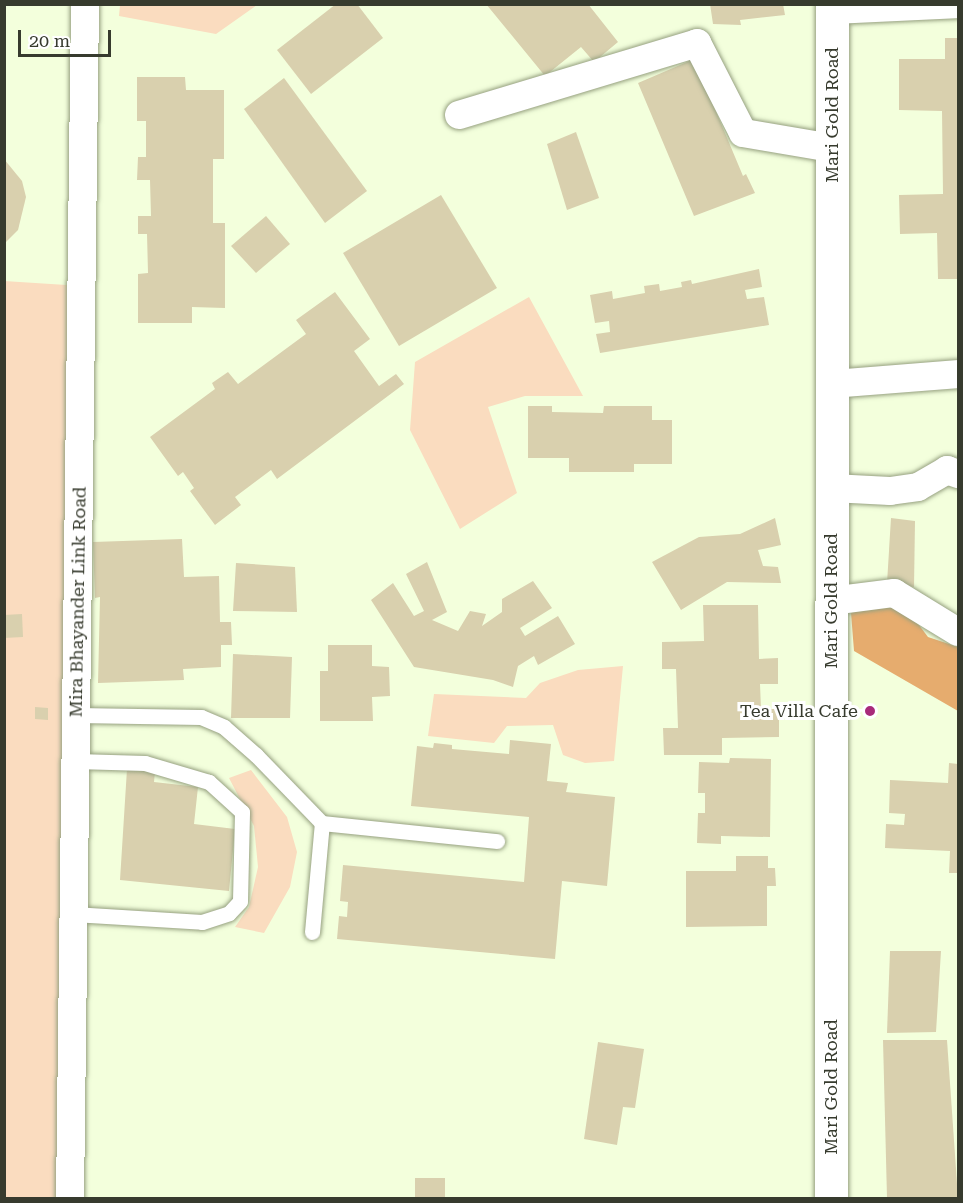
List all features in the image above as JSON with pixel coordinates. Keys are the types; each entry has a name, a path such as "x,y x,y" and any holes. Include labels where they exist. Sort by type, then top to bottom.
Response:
{"street":[{"name":"Mira Bhayander Link Road","path":"70,1198 85,4"},
{"path":"832,7 952,5"},
{"name":"Mari Gold Road","path":"831,1198 832,7"},
{"path":"459,115 697,43 743,133 832,148"},
{"path":"832,384 958,374"},
{"path":"831,488 890,491 918,487 947,470 958,474"},
{"path":"831,601 894,593 958,632"}],"lane":[{"path":"76,715 201,717 224,727 256,755 322,823 497,841"},
{"path":"73,914 202,922 229,913 240,901 242,812 209,782 145,763 76,761"},
{"path":"312,932 322,823"}],"shaded area":[{"path":"120,4 257,5 216,34 119,16"},
{"path":"4,281 82,286 70,1198 5,1198"},
{"path":"529,297 583,396 525,396 488,407 517,493 460,529 410,430 415,362"},
{"path":"887,598 910,613 928,637 958,647 958,711 854,651 851,613 863,602"},
{"path":"623,666 614,761 585,763 563,755 553,725 507,726 494,743 428,736 434,694 526,698 540,683 578,670"},
{"path":"251,770 287,817 297,852 290,887 264,933 235,927 249,907 258,867 254,826 229,778"}],"building":[{"path":"336,4 357,4 383,38 311,94 277,50"},
{"path":"486,4 588,4 618,42 594,62 581,47 545,76"},
{"path":"710,4 783,4 785,15 740,20 741,25 713,24"},
{"path":"945,38 958,38 958,279 938,279 937,233 900,234 899,195 943,194 942,111 899,110 899,59 945,59"},
{"path":"694,59 743,176 746,174 755,193 694,216 638,83"},
{"path":"137,77 185,77 186,90 224,90 224,159 213,159 213,223 225,223 225,308 192,307 192,323 138,323 138,274 148,273 147,234 138,234 138,216 151,216 150,180 137,180 138,157 146,157 146,121 137,121"},
{"path":"284,78 367,191 325,223 244,109"},
{"path":"576,132 599,198 567,210 547,144"},
{"path":"4,159 22,181 26,197 18,230 4,244"},
{"path":"441,195 497,288 399,346 343,253"},
{"path":"266,216 290,244 256,273 231,246"},
{"path":"759,269 762,287 745,290 747,299 764,297 769,325 600,353 596,334 610,332 609,321 595,323 590,295 612,291 613,299 645,293 644,286 659,284 660,291 682,287 681,282 691,280 692,284"},
{"path":"335,292 370,339 354,351 379,386 396,374 404,384 277,479 271,470 235,497 241,505 215,525 190,491 194,488 183,472 178,476 150,437 215,389 212,383 228,372 238,384 306,334 296,320"},
{"path":"528,406 552,406 552,412 603,413 604,406 652,406 652,420 672,420 672,464 634,464 634,472 569,472 569,458 528,458"},
{"path":"775,518 781,545 758,550 763,566 778,567 781,583 727,582 681,610 652,562 699,537 740,534"},
{"path":"891,518 915,521 914,587 887,583"},
{"path":"182,539 184,577 219,576 220,622 231,622 232,645 221,645 221,667 183,669 184,680 98,683 100,597 95,598 93,542"},
{"path":"427,562 447,612 432,620 458,631 470,611 486,614 482,626 502,612 502,599 533,581 552,608 520,628 525,636 558,616 575,644 538,665 534,656 518,666 513,687 493,680 414,667 371,600 393,583 414,616 424,611 406,574"},
{"path":"236,563 295,567 297,612 233,611"},
{"path":"703,605 758,605 759,659 778,658 778,684 760,684 761,709 779,709 779,737 722,738 722,755 664,755 663,728 678,728 676,669 662,669 662,642 704,641"},
{"path":"22,614 23,637 4,638 4,615"},
{"path":"328,645 372,645 372,666 389,667 390,696 372,697 373,721 320,721 320,671 328,671"},
{"path":"233,654 292,657 290,718 231,718"},
{"path":"35,707 48,708 48,720 35,719"},
{"path":"510,740 551,744 547,781 568,783 566,792 615,797 607,886 562,881 555,959 337,939 339,916 347,917 348,902 340,901 343,865 524,882 529,817 411,806 417,746 433,748 434,743 452,745 452,749 509,754"},
{"path":"730,758 771,759 770,837 721,836 721,844 697,843 698,813 705,813 705,793 698,793 699,762 729,763"},
{"path":"949,763 958,764 958,873 949,873 950,851 885,848 886,824 904,825 905,814 889,813 890,780 948,783"},
{"path":"127,769 155,772 154,782 198,787 194,824 235,829 229,891 120,880"},
{"path":"736,856 768,856 768,868 775,868 776,886 767,886 767,926 686,927 686,871 736,871"},
{"path":"890,951 941,951 936,1032 887,1033"},
{"path":"883,1040 947,1040 958,1198 887,1198"},
{"path":"598,1042 644,1049 635,1108 623,1107 617,1145 584,1139"},
{"path":"415,1178 445,1178 445,1198 415,1198"}],"place":[{"name":"Tea Villa Cafe","path":"870,711"}]}
